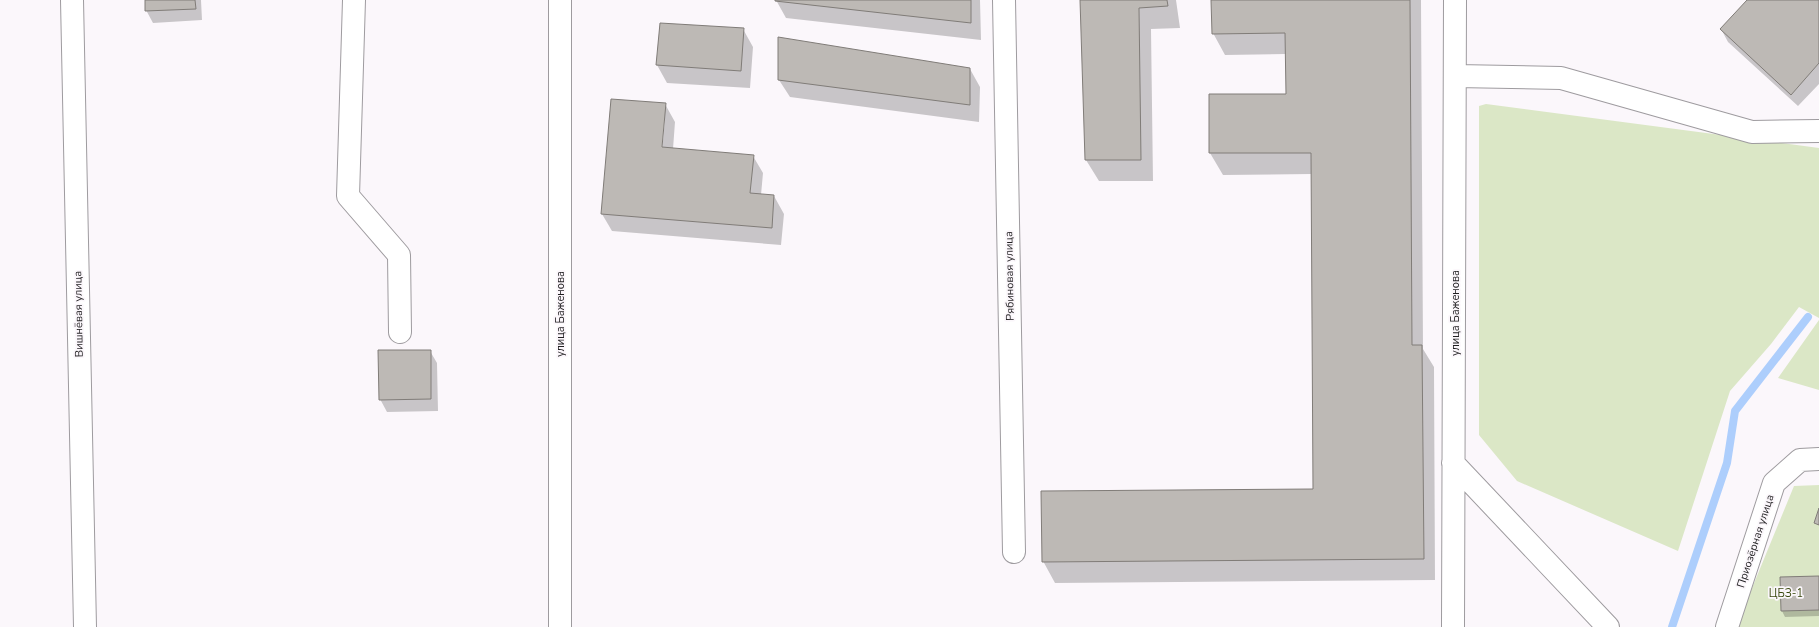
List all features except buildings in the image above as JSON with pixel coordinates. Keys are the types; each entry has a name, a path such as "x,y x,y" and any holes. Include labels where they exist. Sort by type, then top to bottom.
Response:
{"street":[{"name":"Вишнёвая улица","path":"72,0 85,627"},
{"path":"354,0 348,196 399,255 400,332"},
{"name":"улица Баженова","path":"560,0 560,627"},
{"name":"Рябиновая улица","path":"1004,0 1014,552"},
{"name":"улица Баженова","path":"1453,627 1456,76 1455,0"},
{"path":"1456,76 1561,78 1752,132 1819,131"},
{"name":"Приозёрная улица","path":"1727,627 1774,483 1800,460 1819,459"},
{"path":"1454,463 1608,627"}],"green space":[{"path":"1486,104 1819,148 1819,318 1799,307 1771,344 1730,391 1678,551 1517,481 1479,435 1479,106"},
{"path":"1819,320 1819,390 1778,378"},
{"name":"ЦБЗ-1","path":"1819,485 1819,627 1736,627 1794,486"}],"waterway":[{"path":"1672,627 1727,463 1735,411 1808,317"}]}
